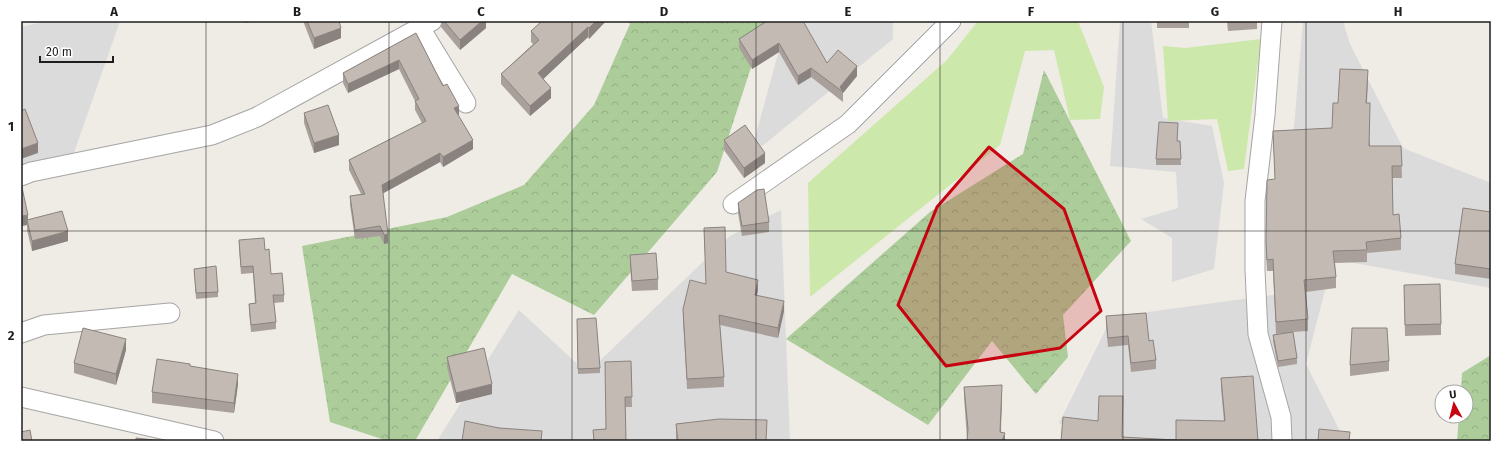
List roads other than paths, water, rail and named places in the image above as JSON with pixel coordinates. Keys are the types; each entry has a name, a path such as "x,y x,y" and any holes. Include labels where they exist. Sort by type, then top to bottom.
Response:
{"street":[{"path":"733,204 848,124 951,21"},
{"path":"1272,21 1265,115 1255,201 1255,270 1258,334 1281,417 1282,441"},
{"path":"21,176 31,172 204,136 224,130 257,117 426,25 466,103"},
{"path":"21,333 44,325 170,313"},
{"path":"21,397 214,441"}]}
